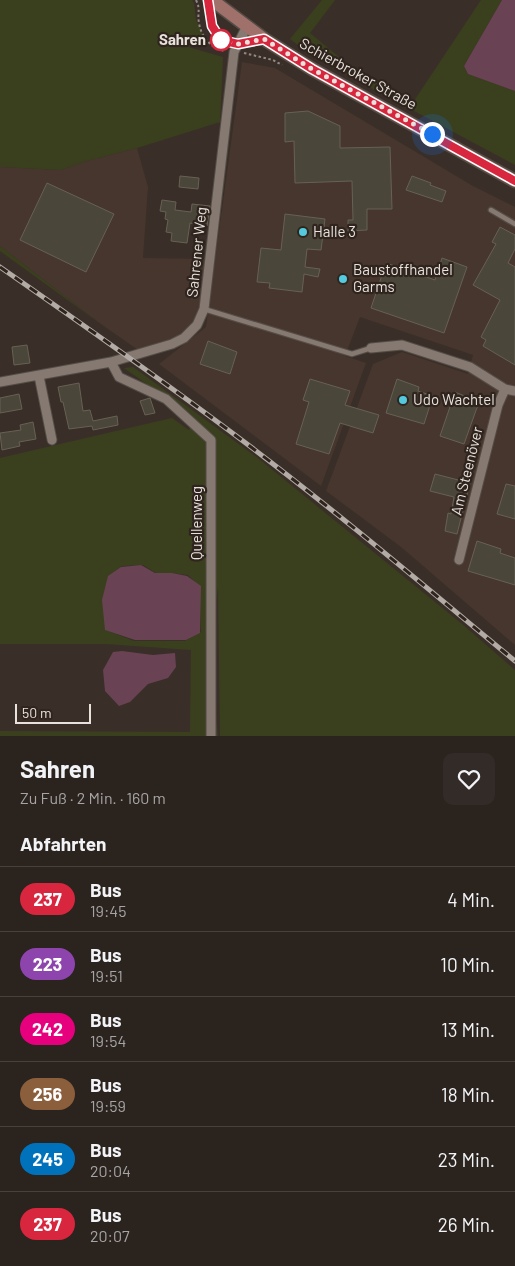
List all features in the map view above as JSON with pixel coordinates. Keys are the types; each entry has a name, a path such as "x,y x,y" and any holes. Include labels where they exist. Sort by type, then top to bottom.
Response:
{"main road":[{"name":"Schierbroker Straße","path":"212,0 264,39 312,69 515,181"}],"street":[{"name":"Sahrener Weg","path":"0,382 111,362 172,344 184,338 197,325 204,309 228,136 234,52 247,26"},
{"path":"238,44 264,39"},
{"path":"371,348 402,345 470,367 505,389 515,391"},
{"name":"Quellenweg","path":"111,362 119,377 166,399 211,440 211,736"},
{"path":"39,376 52,440"},
{"name":"Am Steenöver","path":"459,560 498,405 505,389"}],"lane":[{"path":"208,0 212,26 216,33 221,40 238,44"},
{"path":"491,210 515,224"},
{"path":"204,309 352,354 371,348"}],"shaded area":[{"path":"502,0 515,0 515,91 468,74 464,66"},
{"name":"Baustoffhandel Garms","path":"242,62 275,68 473,186 515,207 515,645 401,547 326,491 373,364 402,352 468,374 473,355 360,317 345,356 366,363 321,486 159,364 206,327"},
{"path":"137,148 148,187 143,258 207,259 197,318 181,336 138,350 98,322 0,246 0,167 61,170 83,162"},
{"path":"141,565 155,573 172,573 187,576 201,586 200,633 186,640 135,640 105,630 102,600 108,576 121,567"},
{"path":"122,651 153,655 175,653 176,667 168,678 148,684 130,702 119,706 105,691 103,670 113,652"}],"green space":[{"path":"0,0 192,0 196,20 205,39 188,47 223,57 220,122 61,170 0,167"},
{"path":"322,0 335,0 310,33 351,67 414,101 481,0 502,0 464,66 468,74 515,91 515,165 317,59 290,39"},
{"path":"0,246 98,322 0,251"},
{"path":"133,367 259,459 462,624 515,670 515,736 220,736 218,588 209,649 218,736 0,736 0,731 190,732 191,650 106,644 0,644 0,458 172,418 189,430 192,416 124,368","holes":["143,565 156,573 188,575 200,587 201,632 185,641 134,641 106,630 108,577 122,566"]}],"building":[{"path":"308,111 340,126 340,148 390,147 392,209 367,209 367,230 348,231 348,220 353,220 352,181 295,183 294,141 285,142 285,113"},
{"path":"180,176 199,178 198,189 179,187"},
{"path":"412,176 446,191 442,202 406,190"},
{"path":"47,183 114,214 86,272 20,240"},
{"path":"162,200 176,202 175,210 191,212 192,204 210,206 207,226 190,223 187,243 171,241 172,233 166,232 168,220 165,219 166,212 160,211"},
{"path":"285,214 325,219 321,250 307,249 305,267 320,269 318,277 304,274 302,292 269,288 270,283 257,282 261,248 281,250"},
{"path":"500,227 515,235 515,249 508,263 515,267 515,365 483,346 486,340 481,337 500,300 473,285 496,244 492,242"},
{"path":"442,258 467,267 444,333 371,308 386,263 435,280"},
{"path":"208,341 237,352 230,374 200,364"},
{"path":"27,345 30,363 14,365 12,347"},
{"path":"310,379 350,391 345,405 379,415 373,433 340,423 329,454 296,444 309,402 303,400"},
{"name":"Udo Wachtel","path":"397,379 419,387 418,391 433,396 424,424 386,413"},
{"path":"79,383 83,411 90,410 93,421 117,416 118,425 93,430 92,426 69,429 58,387"},
{"path":"455,392 479,402 464,444 440,436"},
{"path":"19,394 22,409 0,413 0,398"},
{"path":"150,398 155,413 145,415 140,401"},
{"path":"33,422 36,439 19,442 20,446 2,450 0,433 21,430 20,425"},
{"path":"435,474 470,483 457,534 445,531 448,513 451,514 454,497 430,491"},
{"path":"506,484 515,486 515,519 497,514"},
{"path":"477,541 501,549 500,553 515,558 515,585 468,571"}],"railway":[{"path":"0,267 127,356 285,473 515,661"}],"bus line":[{"name":"237","path":"208,0 212,26 221,40 238,44 264,39 312,69 515,181"}],"place":[{"name":"Sahren","path":"221,40"},
{"name":"Halle 3","path":"303,232"},
{"name":"Baustoffhandel Garms","path":"343,279"},
{"name":"Udo Wachtel","path":"403,400"}],"route":[{"path":"221,40 238,44 264,39 312,69 432,134"}]}
